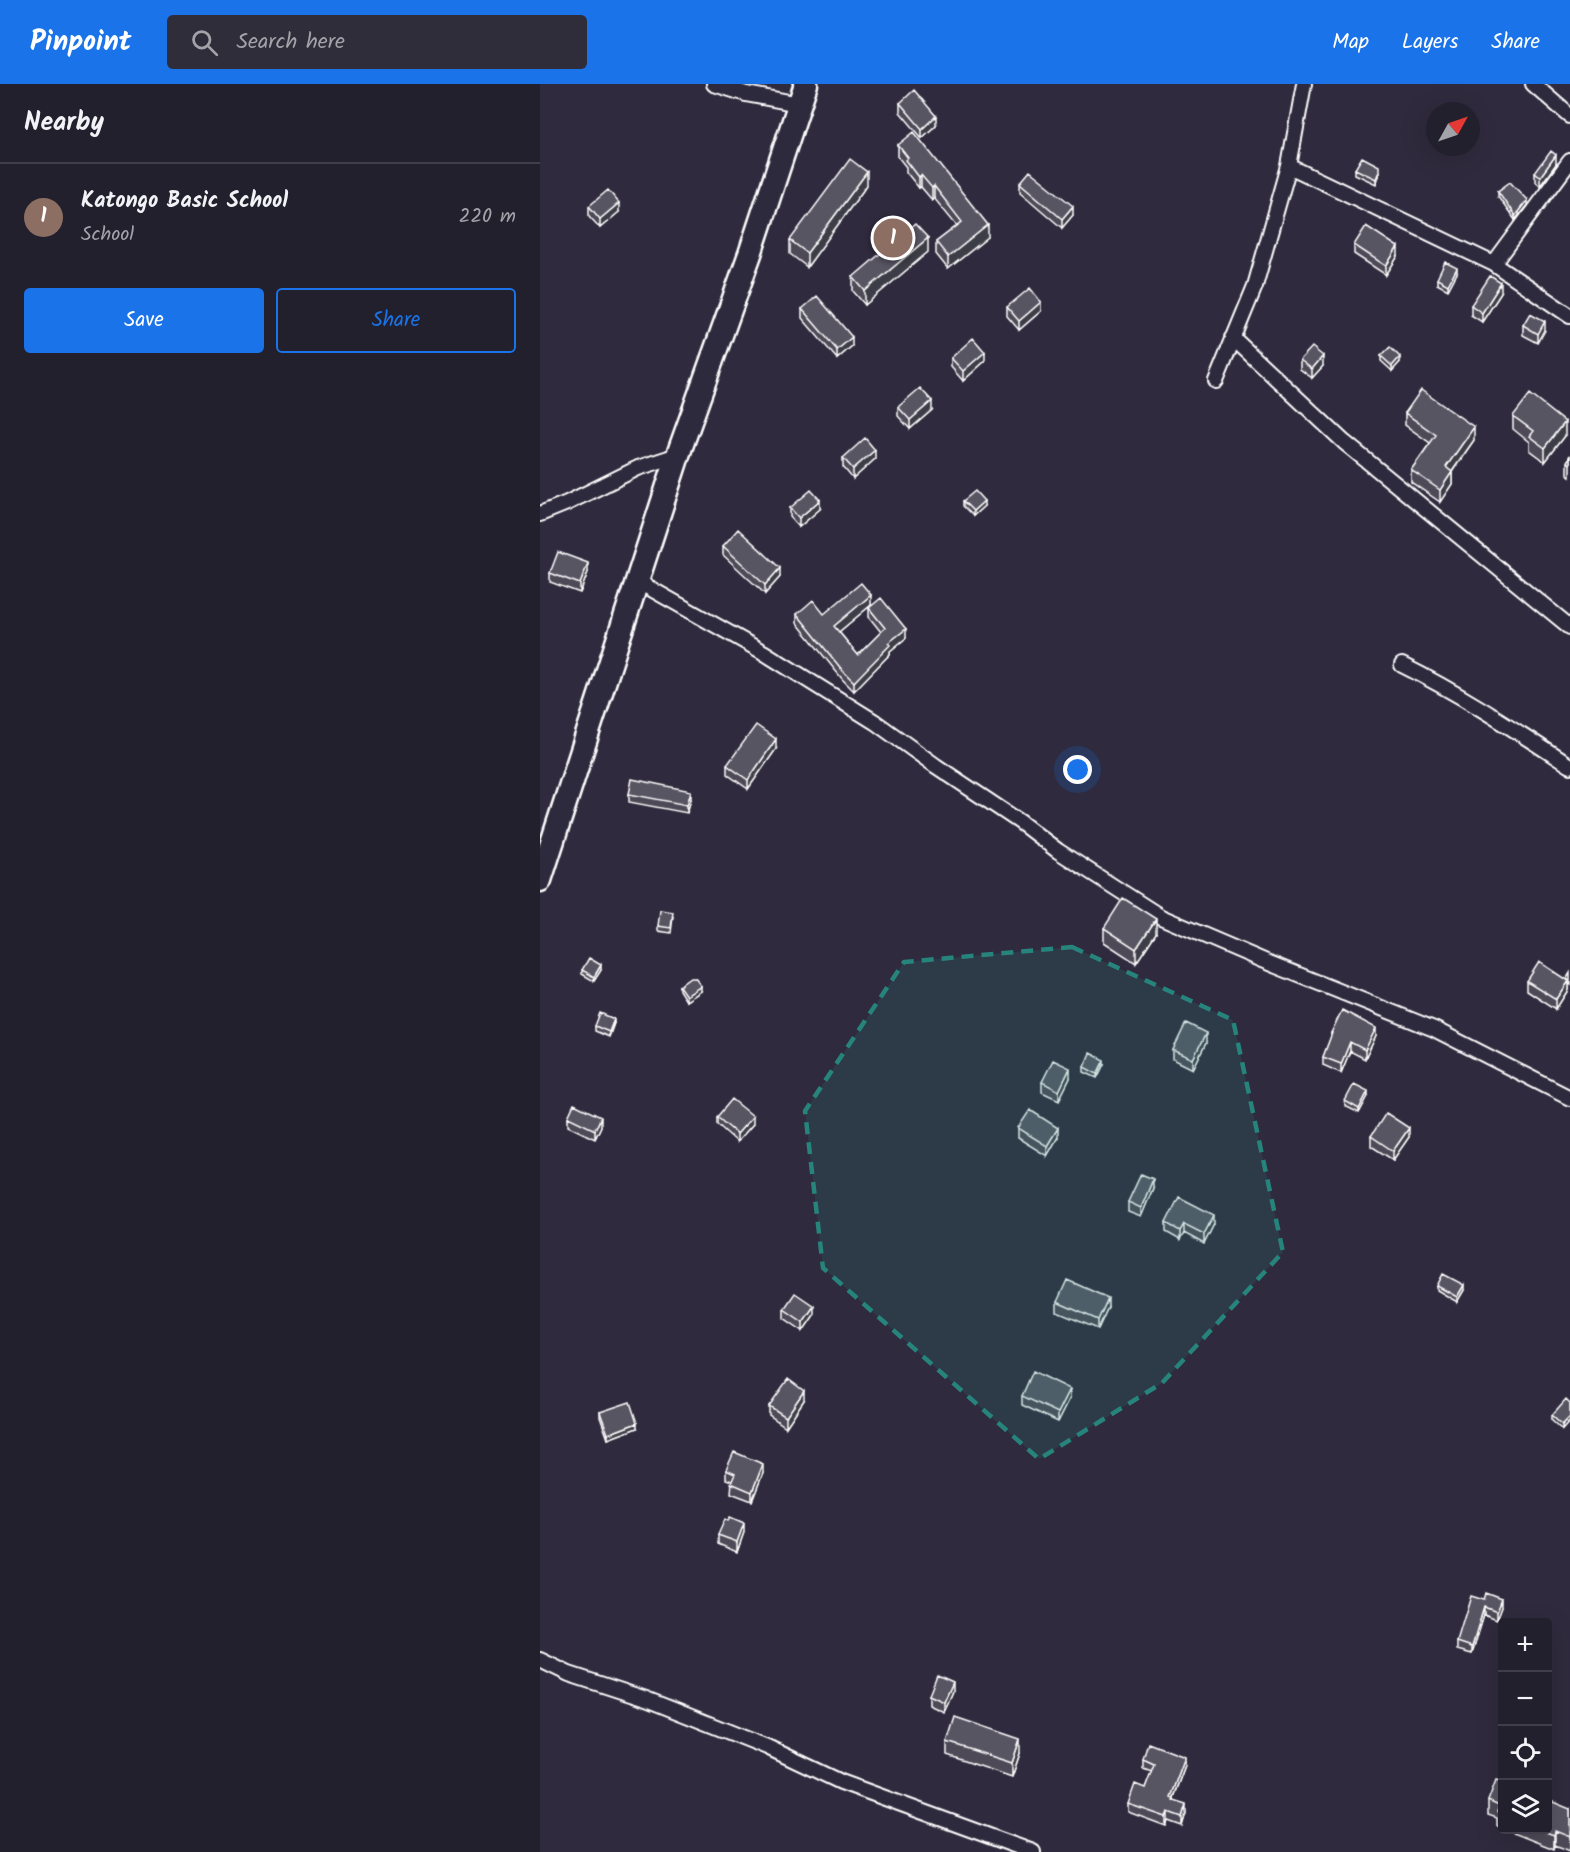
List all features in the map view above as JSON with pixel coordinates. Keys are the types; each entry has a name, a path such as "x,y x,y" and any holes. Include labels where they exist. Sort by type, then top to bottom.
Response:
{"main road":[{"path":"540,880 678,455 750,254 803,94"}],"street":[{"path":"714,84 746,94 803,94"},
{"path":"1216,381 1255,285 1289,166 1304,84"},
{"path":"1533,84 1570,116"},
{"path":"1494,264 1570,161"},
{"path":"1289,166 1494,264 1570,316"},
{"path":"1233,338 1344,442 1570,627"},
{"path":"540,514 638,468 678,455"},
{"path":"637,581 763,652 875,722 1020,822 1058,851 1161,917 1434,1029 1570,1098"},
{"path":"1402,664 1484,709 1570,766"},
{"path":"540,1660 569,1674 646,1699 767,1747 841,1782 1033,1852"}],"highlighted area":[{"path":"1072,947 1233,1020 1283,1252 1162,1383 1039,1459 823,1268 805,1111 904,962"}],"building":[{"path":"914,90 936,116 922,129 900,103"},
{"path":"914,132 988,225 948,257 936,242 962,222 934,186 932,188 921,175 919,177 898,145"},
{"path":"1551,151 1556,155 1540,177 1535,173"},
{"path":"1362,157 1379,166 1376,179 1355,169"},
{"path":"850,159 867,172 807,253 790,240"},
{"path":"1030,171 1073,206 1062,219 1020,183"},
{"path":"1510,182 1527,200 1515,216 1498,191"},
{"path":"608,190 619,203 600,219 589,206"},
{"path":"915,224 928,238 865,291 853,277"},
{"path":"1366,226 1398,247 1386,266 1354,245"},
{"path":"1445,262 1457,268 1448,285 1437,279"},
{"path":"1490,276 1501,283 1482,313 1471,305"},
{"path":"1030,288 1041,302 1019,321 1007,307"},
{"path":"817,296 852,337 837,350 802,309"},
{"path":"1530,313 1545,321 1538,334 1523,325"},
{"path":"973,338 985,352 963,371 951,358"},
{"path":"1312,347 1323,356 1312,369 1300,360"},
{"path":"1390,347 1400,357 1392,366 1381,356"},
{"path":"920,388 932,401 910,420 898,407"},
{"path":"1421,390 1474,427 1446,467 1452,472 1440,490 1411,470 1436,435 1405,413"},
{"path":"1530,394 1565,422 1545,448 1529,436 1533,431 1513,416"},
{"path":"865,438 875,450 853,469 843,458"},
{"path":"811,490 820,500 799,518 790,508"},
{"path":"975,491 984,501 973,511 963,501"},
{"path":"738,529 780,568 765,585 723,546"},
{"path":"558,552 588,563 580,584 550,573"},
{"path":"861,583 871,595 834,626 858,655 885,628 869,608 881,598 906,629 888,643 890,645 854,682 797,614 813,600 824,614"},
{"path":"756,725 776,739 748,780 727,765"},
{"path":"632,779 691,791 687,805 629,794"},
{"path":"1123,898 1156,919 1136,949 1104,928"},
{"path":"660,910 673,912 671,928 658,926"},
{"path":"589,958 601,965 594,977 582,970"},
{"path":"1539,962 1568,981 1556,999 1527,981"},
{"path":"690,978 695,978 701,986 686,996 679,986"},
{"path":"1342,1010 1376,1028 1365,1050 1350,1042 1341,1064 1323,1057"},
{"path":"600,1013 614,1019 609,1032 595,1026"},
{"path":"1186,1023 1206,1033 1193,1059 1173,1050"},
{"path":"1090,1053 1104,1060 1097,1074 1084,1067"},
{"path":"1053,1060 1070,1068 1059,1091 1042,1082"},
{"path":"1354,1084 1368,1091 1359,1109 1345,1101"},
{"path":"732,1099 753,1116 737,1134 717,1117"},
{"path":"574,1104 601,1117 595,1130 568,1117"},
{"path":"1030,1110 1058,1128 1047,1146 1018,1128"},
{"path":"1386,1113 1409,1128 1393,1151 1371,1136"},
{"path":"1141,1174 1153,1179 1141,1208 1128,1202"},
{"path":"1179,1197 1214,1215 1204,1234 1184,1224 1180,1231 1166,1223"},
{"path":"1443,1274 1464,1285 1457,1297 1437,1286"},
{"path":"1067,1280 1108,1298 1098,1320 1057,1302"},
{"path":"795,1293 814,1306 803,1322 784,1309"},
{"path":"1033,1371 1070,1389 1058,1413 1022,1396"},
{"path":"788,1379 804,1391 786,1417 769,1406"},
{"path":"1566,1399 1570,1403 1570,1416 1562,1424 1552,1415"},
{"path":"630,1402 637,1423 608,1434 600,1412"},
{"path":"734,1452 763,1464 752,1492 731,1483 735,1474 726,1470"},
{"path":"730,1517 744,1523 737,1542 718,1535 725,1519 728,1521"},
{"path":"1486,1593 1502,1599 1497,1612 1484,1607 1472,1647 1457,1642 1471,1596 1484,1600"},
{"path":"937,1675 953,1682 944,1702 929,1695"},
{"path":"955,1717 1020,1739 1012,1763 947,1742"},
{"path":"1148,1743 1185,1757 1170,1797 1186,1804 1182,1817 1168,1812 1166,1817 1128,1804 1135,1784 1145,1788 1154,1764 1143,1759"},
{"path":"1496,1780 1498,1781 1498,1806 1488,1801"},
{"path":"1552,1802 1570,1809 1570,1837 1555,1831 1554,1835 1551,1834"}],"place":[{"name":"Katongo Basic School","path":"893,238"}]}
